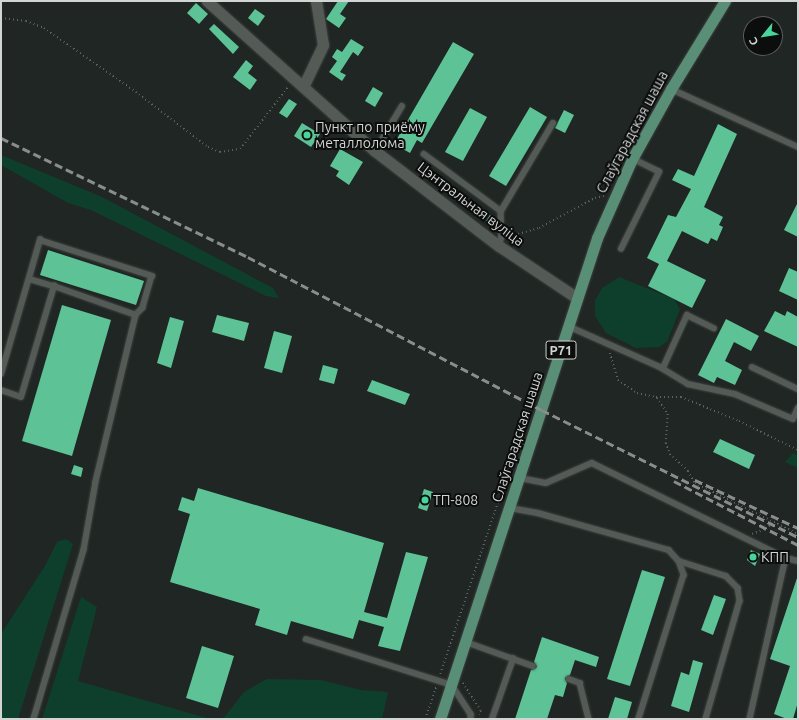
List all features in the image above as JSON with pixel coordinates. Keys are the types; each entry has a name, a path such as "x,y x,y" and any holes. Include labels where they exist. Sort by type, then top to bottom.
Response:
{"main road":[{"name":"Слаўгарадская шаша","path":"440,719 520,478 597,238 632,159 671,89 725,1"}],"street":[{"name":"Цэнтральная вуліца","path":"207,1 375,151 499,246 577,298"},
{"path":"303,87 323,45 316,1"}],"lane":[{"path":"671,89 798,147"},
{"path":"375,151 402,106"},
{"path":"499,246 502,237 501,211 553,123"},
{"path":"424,154 501,211"},
{"path":"621,249 659,172 632,159"},
{"path":"1,374 40,240 152,276 143,308 136,315 96,482 84,550 34,719"},
{"path":"29,278 136,315"},
{"path":"1,390 22,397 54,286"},
{"path":"663,368 687,315 714,328"},
{"path":"568,326 663,368 688,384 735,394 793,419 798,408"},
{"path":"752,367 798,389"},
{"path":"520,478 546,483 592,463 741,538 786,558 798,560"},
{"path":"510,508 538,513 669,550 679,561 684,575 639,719"},
{"path":"750,719 786,558"},
{"path":"679,561 726,576 738,588 740,601 706,719"},
{"path":"306,639 452,685 471,714 471,719"},
{"path":"466,642 533,666"},
{"path":"492,719 513,659"},
{"path":"569,679 580,683 589,719"}],"path":[{"path":"1,18 44,28 136,92 208,147 220,152 240,149 294,79"},
{"path":"499,246 518,234 539,228 595,198 616,193"},
{"path":"608,343 618,380 637,392 656,397 681,397 798,450"},
{"path":"656,397 668,414 666,443 670,454 688,471 695,483 798,534"},
{"path":"425,719 528,412"},
{"path":"741,538 766,529 773,521"},
{"path":"463,677 462,682 481,710 478,719"}],"green space":[{"path":"1,155 102,197 273,288 279,298 266,296 91,210 68,203 1,165"},
{"path":"619,277 674,299 680,309 667,342 659,347 636,348 606,333 595,316 595,301 602,288"},
{"path":"793,453 798,455 798,468 785,462"},
{"path":"66,539 73,544 18,719 1,719 1,634 45,566 57,542"},
{"path":"81,597 97,607 78,681 210,719 42,719"},
{"path":"267,679 321,680 361,690 388,692 382,719 223,719 244,692"}],"building":[{"path":"338,1 349,1 340,14 346,18 339,28 326,19"},
{"path":"196,3 208,14 199,24 187,13"},
{"path":"255,9 265,16 258,26 248,18"},
{"path":"214,24 239,47 233,54 209,29"},
{"path":"351,39 364,47 358,56 353,52 340,72 346,75 342,81 329,72 337,61 332,57 337,49 342,52"},
{"path":"453,42 474,54 422,143 417,140 410,153 394,144"},
{"path":"246,60 253,66 248,73 257,80 250,90 233,77"},
{"path":"373,87 383,93 375,107 365,101"},
{"path":"289,99 297,104 287,118 279,113"},
{"path":"530,107 547,117 506,186 489,176"},
{"path":"470,108 487,117 463,161 445,152"},
{"path":"564,110 574,115 565,133 555,128"},
{"name":"Пункт по приёму металлолома","path":"302,123 320,134 311,147 294,136"},
{"path":"718,124 737,134 704,207 723,217 719,225 723,227 717,241 711,238 708,244 682,231 667,261 706,280 692,308 648,286 659,264 647,258 668,215 676,217 691,189 672,180 678,169 694,176"},
{"path":"340,149 363,162 349,185 336,176 339,171 330,166"},
{"path":"798,202 798,237 784,230"},
{"path":"490,215 497,220 492,226 486,221"},
{"path":"48,250 144,281 136,305 40,275"},
{"path":"789,268 798,272 798,300 779,291"},
{"path":"62,305 111,320 72,456 22,441"},
{"path":"775,311 785,316 787,311 798,317 798,347 764,331"},
{"path":"217,315 249,323 244,341 212,332"},
{"path":"170,317 184,321 171,368 157,363"},
{"path":"726,319 759,336 751,351 734,342 725,361 742,370 735,385 717,377 714,383 698,375"},
{"path":"274,331 292,336 282,373 264,368"},
{"path":"323,365 338,369 334,384 319,380"},
{"path":"372,380 410,394 405,405 367,391"},
{"path":"720,439 755,455 749,469 713,452"},
{"path":"74,465 83,468 81,477 71,474"},
{"path":"198,488 384,543 364,612 387,618 406,552 428,557 400,651 378,646 384,627 359,620 353,639 291,621 287,635 255,625 260,609 170,582 190,514 178,510 182,497 194,501"},
{"name":"ТП-808","path":"424,489 433,492 427,511 418,508"},
{"name":"КПП","path":"751,550 760,554 755,566 747,560"},
{"path":"642,570 665,577 630,686 607,679"},
{"path":"797,578 798,702 793,719 787,719 774,714 790,666 770,659"},
{"path":"714,595 726,599 713,635 701,630"},
{"path":"542,637 599,657 596,667 575,660 570,675 565,678 567,683 563,697 555,695 547,719 515,719 531,670 537,667 534,662"},
{"path":"202,646 234,656 218,708 186,698"},
{"path":"693,660 703,663 689,712 671,706 681,672 689,675"},
{"path":"615,697 632,702 627,719 608,719"}],"railway":[{"path":"1,138 248,257 542,410 798,537"},
{"path":"695,480 798,528"},
{"path":"674,481 798,545"}],"place":[{"name":"Пункт по приёму металлолома","path":"307,135"},
{"name":"ТП-808","path":"425,500"},
{"name":"КПП","path":"753,557"}]}
